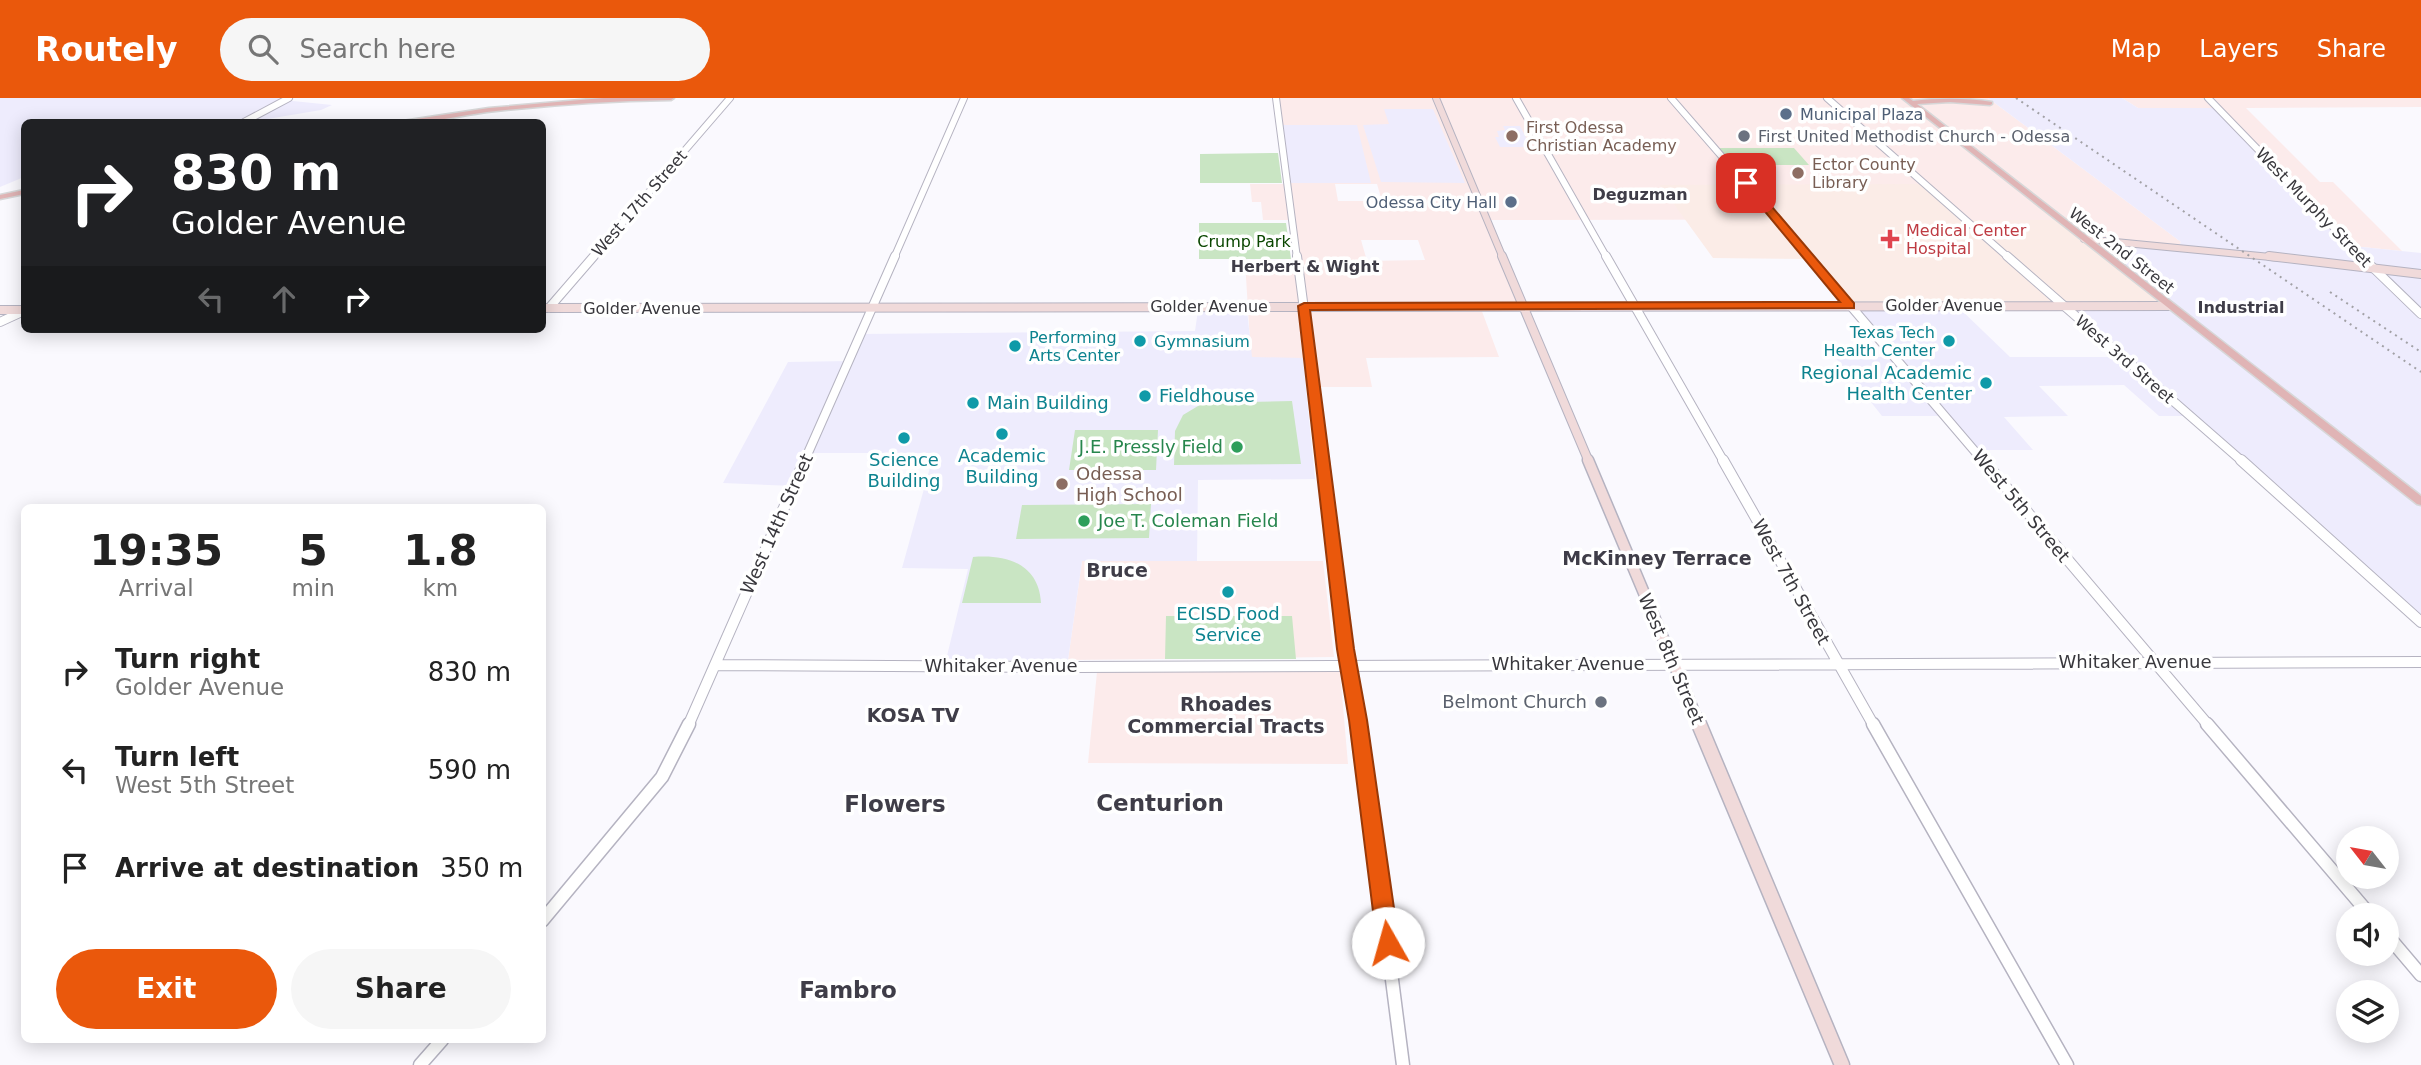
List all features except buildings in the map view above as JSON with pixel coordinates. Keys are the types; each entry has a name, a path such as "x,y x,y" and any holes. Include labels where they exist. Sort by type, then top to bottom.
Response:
{"main road":[{"path":"422,119 625,98"},
{"path":"615,99 671,98"},
{"name":"West 8th Street","path":"1436,98 1842,1065"},
{"path":"1909,100 1966,98 1990,103"},
{"name":"West 2nd Street","path":"1909,100 2421,502"},
{"path":"0,197 21,193"},
{"path":"2084,239 2421,274"},
{"name":"Golder Avenue","path":"546,308 2170,306"},
{"path":"0,310 21,310"}],"street":[{"path":"250,119 289,98"},
{"name":"West 17th Street","path":"546,308 730,98"},
{"name":"West 14th Street","path":"546,916 662,777 715,665 964,98"},
{"path":"1276,98 1348,665 1358,720 1403,1065"},
{"name":"West 7th Street","path":"1516,98 2067,1065"},
{"name":"West 5th Street","path":"1671,98 2360,903"},
{"name":"West 3rd Street","path":"1827,98 2360,564 2421,622"},
{"name":"West Murphy Street","path":"2208,98 2421,314"},
{"path":"0,322 21,312"},
{"name":"Whitaker Avenue","path":"715,665 2421,662"},
{"path":"2399,949 2421,975"},
{"path":"420,1065 439,1043"}],"shaded area":[{"path":"0,98 284,98 283,100 332,105 321,110 268,119 21,119 21,178 0,187"},
{"path":"1276,98 1988,98 2181,242 2179,246 2092,238 2173,302 2064,305 1966,219 1488,220 1524,306 1480,306 1499,357 1366,358 1372,387 1314,387 1310,358 1251,358 1245,261 1298,261 1293,220 1263,220 1261,202 1252,202 1250,184 1288,184","holes":["1335,184 1377,184 1382,201 1338,201","1361,240 1418,240 1425,260 1367,261"]},
{"path":"1988,98 2122,98 2138,108 2218,108 2352,246 2421,253 2421,626 2191,416 2159,416 2124,385 2039,386 2068,416 2004,417 2033,450 1973,450 1944,416 1882,416 1835,357 1892,357 1850,306 1956,305 2010,357 2122,357 2064,305 2172,301 2091,237 2179,246 2181,242"},
{"path":"2122,98 2421,98 2421,107 2246,108 2320,182 2333,182 2402,251 2352,246 2218,108 2138,108"},
{"path":"1384,109 1433,109 1465,183 1381,182 1363,125 1389,124"},
{"path":"1283,125 1357,125 1371,183 1290,183"},
{"name":"First Odessa Christian Academy","path":"1503,126 1520,126 1531,147 1500,147 1495,137 1499,137 1497,131 1505,130"},
{"name":"Medical Center Hospital","path":"1924,184 1963,220 2057,220 2160,303 1853,304 1814,259 1713,258 1660,185"},
{"name":"Odessa High School","path":"1198,310 1247,310 1252,357 1303,358 1315,479 1198,480 1197,561 1082,561 1068,660 946,660 968,569 902,568 934,453 809,453 794,486 723,483 788,362 849,361 861,334 1195,331"},
{"path":"1082,561 1323,561 1334,657 1068,660"},
{"path":"1097,672 1340,672 1348,764 1088,763"}],"green space":[{"path":"1719,148 1794,148 1809,165 1733,165"},
{"path":"1278,153 1282,183 1200,183 1200,154"},
{"name":"Crump Park","path":"1199,223 1286,223 1291,259 1199,259"},
{"name":"J.E. Pressly Field","path":"1292,401 1301,464 1174,465 1175,431 1183,415 1203,403"},
{"path":"1075,430 1158,430 1156,470 1069,470"},
{"name":"Joe T. Coleman Field","path":"1151,504 1149,538 1016,539 1022,505"},
{"path":"973,557 1009,560 1028,571 1039,590 1041,603 962,603"},
{"path":"1166,616 1292,616 1296,659 1165,659"}],"railway":[{"path":"2016,98 2421,372"},
{"path":"2330,292 2421,352"}],"place":[{"name":"Municipal Plaza","path":"1786,114"},
{"name":"First Odessa Christian Academy","path":"1512,136"},
{"name":"First United Methodist Church - Odessa","path":"1744,136"},
{"name":"Ector County Library","path":"1798,173"},
{"name":"Odessa City Hall","path":"1511,202"},
{"name":"Medical Center Hospital","path":"1890,239"},
{"name":"Gymnasium","path":"1140,341"},
{"name":"Texas Tech Health Center","path":"1949,341"},
{"name":"Performing Arts Center","path":"1015,346"},
{"name":"Regional Academic Health Center","path":"1986,383"},
{"name":"Fieldhouse","path":"1145,396"},
{"name":"Main Building","path":"973,403"},
{"name":"Academic Building","path":"1002,434"},
{"name":"Science Building","path":"904,438"},
{"name":"J.E. Pressly Field","path":"1237,447"},
{"name":"Odessa High School","path":"1062,484"},
{"name":"Joe T. Coleman Field","path":"1084,521"},
{"name":"ECISD Food Service","path":"1228,592"},
{"name":"Belmont Church","path":"1601,702"}],"district":[{"name":"Deguzman","path":"1640,194"},
{"name":"Herbert & Wight","path":"1305,266"},
{"name":"Industrial","path":"2241,307"},
{"name":"McKinney Terrace","path":"1657,558"},
{"name":"Bruce","path":"1117,570"},
{"name":"KOSA TV","path":"913,715"},
{"name":"Rhoades Commercial Tracts","path":"1226,715"},
{"name":"Centurion","path":"1160,803"},
{"name":"Flowers","path":"895,804"},
{"name":"Fambro","path":"848,990"}],"route":[{"path":"1388,943 1341,615 1338,565 1304,306 1850,306 1746,183"}]}
